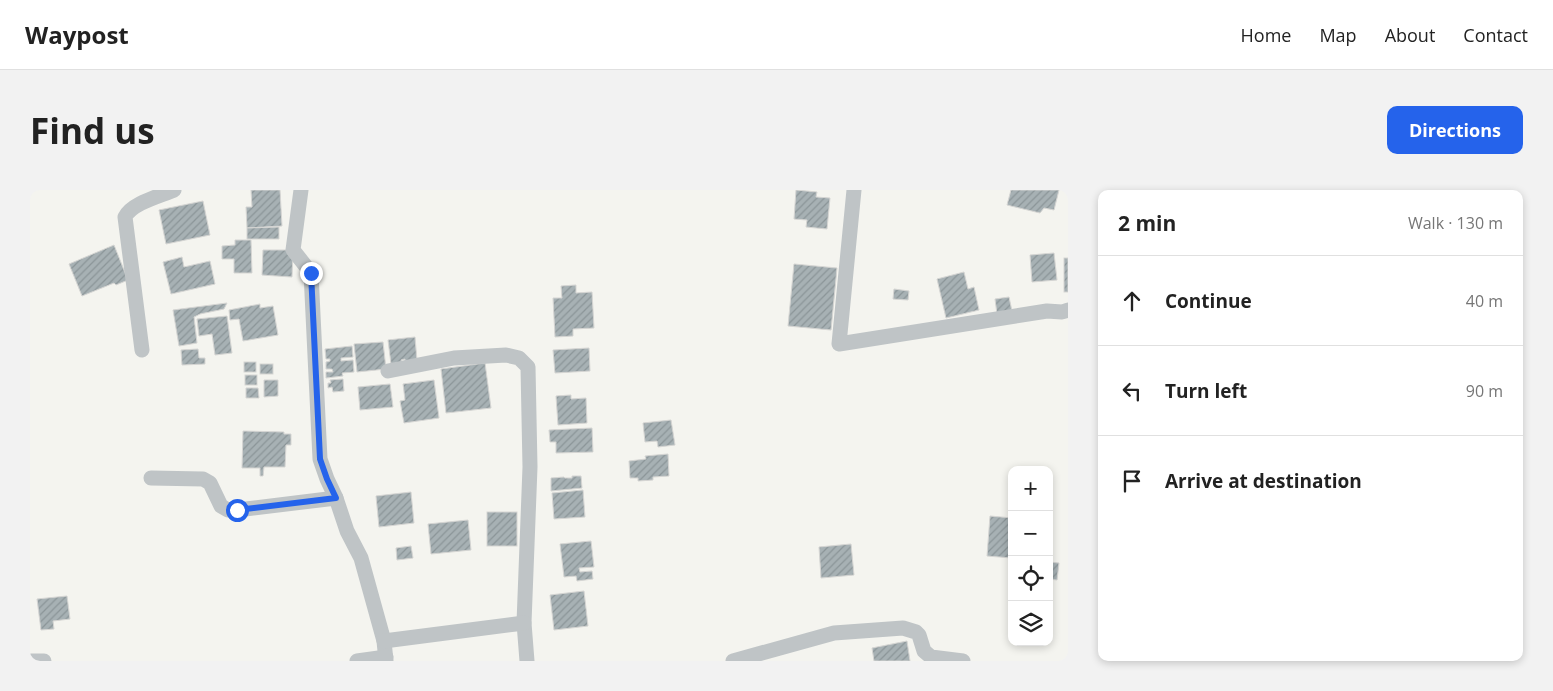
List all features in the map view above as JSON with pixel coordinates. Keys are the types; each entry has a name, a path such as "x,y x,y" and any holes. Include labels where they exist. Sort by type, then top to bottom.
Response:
{"street":[{"path":"142,350 125,217 128,210 137,205 174,190"},
{"path":"301,190 293,250 311,273 320,459 347,532 361,558 384,641 386,659 356,661"},
{"path":"854,190 839,344 1047,311 1062,312 1068,310"},
{"path":"388,371 454,358 506,356 519,358 528,367 530,467 524,623 527,661"},
{"path":"151,478 203,479 210,483 221,506 228,510 336,498"},
{"path":"384,641 524,623"},
{"path":"733,661 834,634 903,628 916,632 924,651 931,657 962,661"},
{"path":"30,661 44,661"}],"building":[{"path":"251,190 280,190 282,226 247,228 246,207 252,207"},
{"path":"796,190 817,192 816,197 830,198 827,229 806,227 807,220 794,219"},
{"path":"1011,190 1059,190 1054,210 1044,208 1040,213 1007,205"},
{"path":"203,201 210,235 166,244 159,210"},
{"path":"279,227 279,239 247,239 247,228"},
{"path":"235,240 251,240 252,273 234,273 234,259 222,259 222,246 235,245"},
{"path":"114,245 128,280 116,285 114,283 82,296 69,264"},
{"path":"263,250 293,250 292,277 262,275"},
{"path":"1054,253 1057,280 1032,282 1030,255"},
{"path":"182,257 184,267 210,261 215,284 171,294 163,262"},
{"path":"1064,258 1068,258 1068,292 1064,292"},
{"path":"794,264 837,268 831,330 788,326"},
{"path":"964,272 968,289 974,287 979,310 946,318 937,279"},
{"path":"576,285 576,293 592,292 594,328 573,329 573,336 555,337 553,298 562,298 561,286"},
{"path":"894,289 909,291 908,300 893,299"},
{"path":"1009,297 1012,311 997,314 995,299"},
{"path":"227,303 224,309 194,317 197,343 179,346 173,310"},
{"path":"260,304 260,308 273,306 278,335 243,341 239,319 230,320 229,310"},
{"path":"227,316 232,353 215,355 212,334 199,336 197,319"},
{"path":"415,337 417,361 405,363 405,359 401,360 402,363 391,364 388,340"},
{"path":"383,342 386,369 357,372 354,344"},
{"path":"352,346 353,357 341,358 341,361 353,360 354,372 342,373 343,376 326,378 326,372 333,372 332,369 326,369 326,362 330,361 330,359 326,359 325,349"},
{"path":"589,348 590,371 555,373 553,350"},
{"path":"198,349 199,358 205,358 205,364 182,365 181,350"},
{"path":"244,362 256,362 256,372 244,372"},
{"path":"485,363 491,408 446,413 441,369"},
{"path":"260,364 273,364 273,374 260,374"},
{"path":"245,375 257,375 257,385 245,385"},
{"path":"343,379 344,391 333,392 332,387 328,388 328,383 331,383 330,380"},
{"path":"264,380 278,380 278,396 264,397"},
{"path":"434,380 439,418 404,423 400,401 405,400 403,384"},
{"path":"390,384 393,407 360,410 358,387"},
{"path":"246,388 258,388 259,398 246,398"},
{"path":"571,395 571,399 586,398 587,423 558,425 556,396"},
{"path":"671,420 675,445 658,447 657,441 645,442 643,423"},
{"path":"592,428 593,452 556,453 556,442 550,442 549,430"},
{"path":"243,431 284,432 284,434 291,434 291,445 286,445 285,467 264,467 263,476 260,476 260,468 242,468"},
{"path":"668,454 669,476 653,477 653,480 638,481 638,478 630,478 629,461 646,459 645,456"},
{"path":"572,476 581,476 582,488 551,491 551,478 572,478"},
{"path":"583,490 585,517 554,519 552,493"},
{"path":"411,492 414,523 379,527 376,496"},
{"path":"487,512 517,512 517,546 487,546"},
{"path":"990,516 1008,518 1008,558 987,556"},
{"path":"468,520 471,550 431,554 428,524"},
{"path":"591,541 594,567 579,568 580,572 592,571 593,579 577,581 576,576 564,577 560,544"},
{"path":"851,544 854,575 821,578 819,547"},
{"path":"411,546 413,558 397,560 396,548"},
{"path":"1053,562 1059,563 1057,580 1053,580"},
{"path":"584,591 588,626 554,630 550,595"},
{"path":"67,596 70,619 53,621 54,629 41,630 37,599"},
{"path":"907,641 910,661 874,661 872,648"}],"route":[{"path":"237,510 336,498 320,459 311,273"}]}
